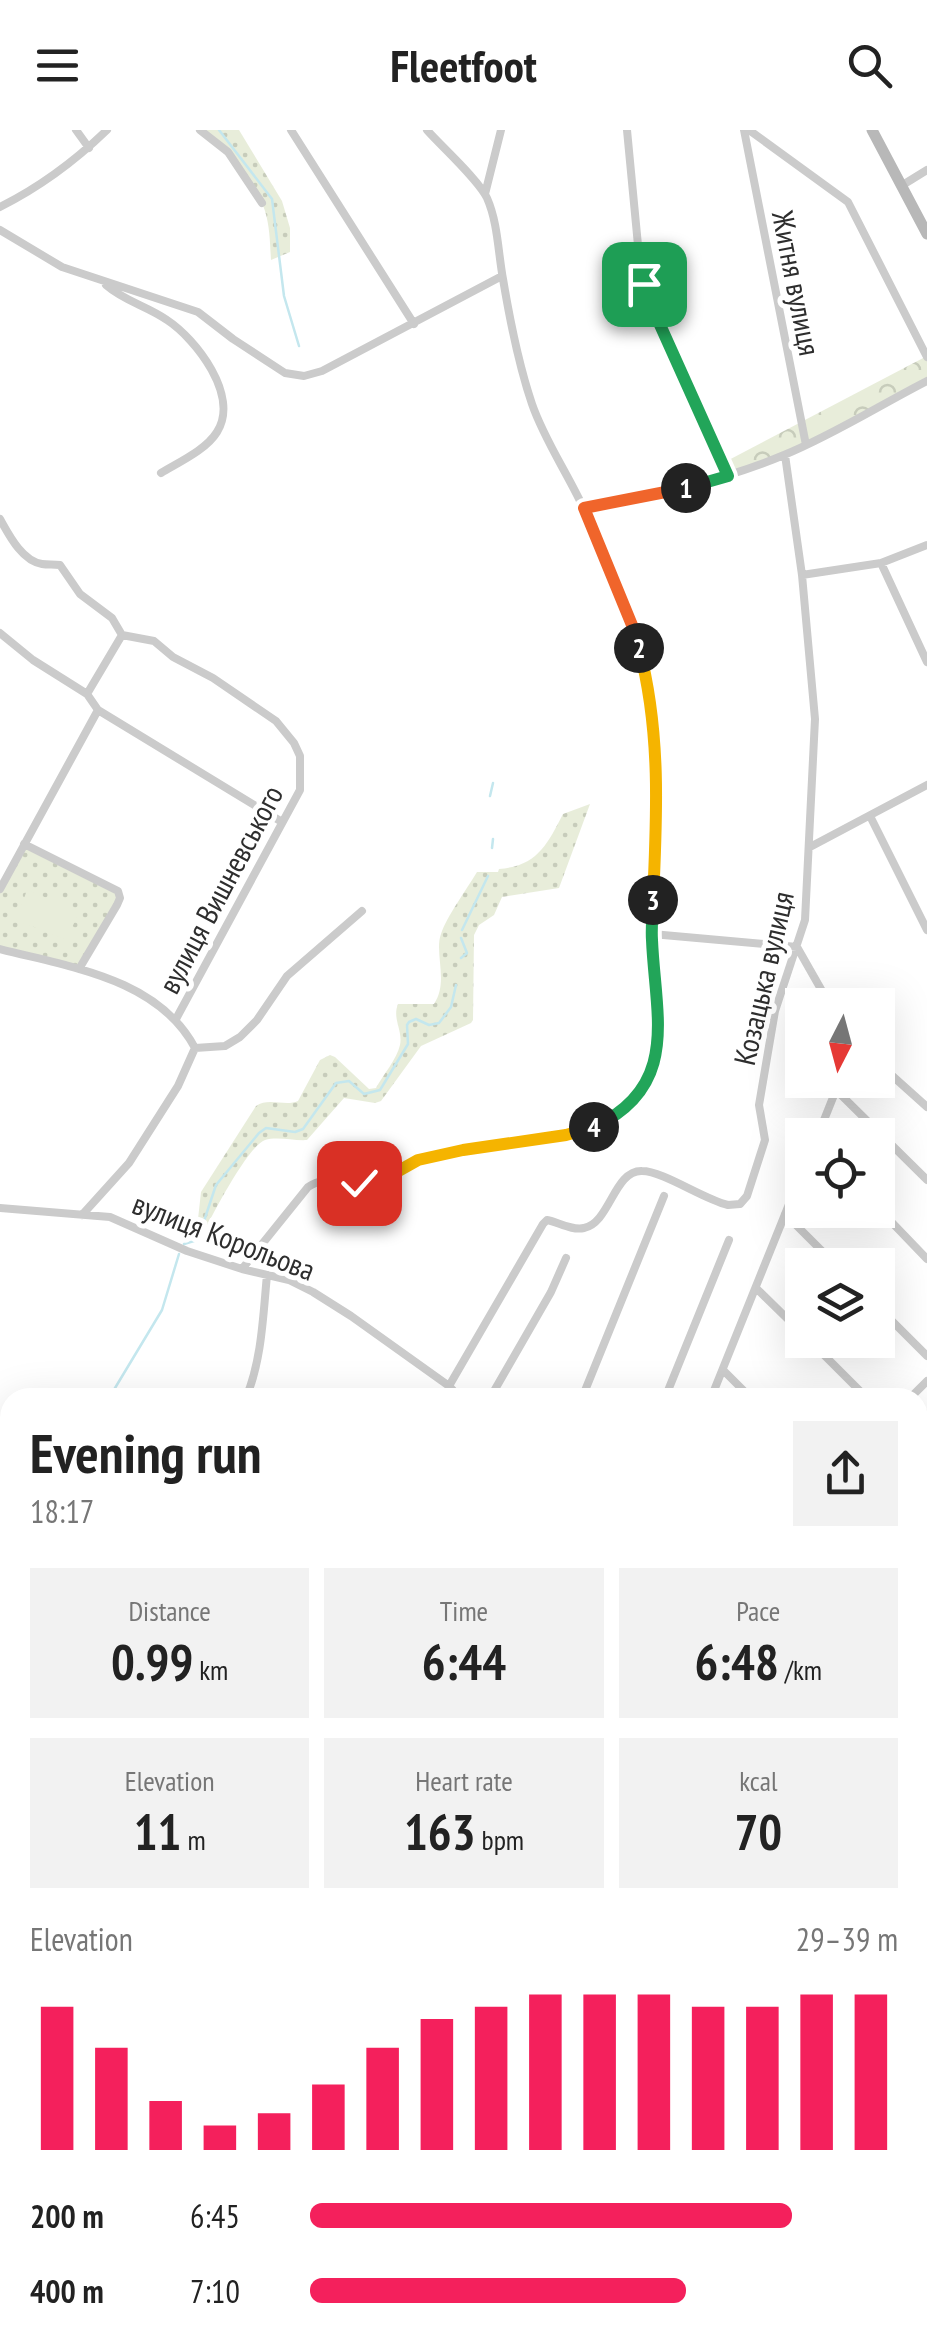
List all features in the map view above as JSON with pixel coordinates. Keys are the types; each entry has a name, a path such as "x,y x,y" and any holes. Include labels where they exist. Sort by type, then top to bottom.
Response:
{"main road":[{"path":"873,130 927,234"}],"street":[{"path":"76,130 89,148"},
{"path":"0,207 40,185 107,130"},
{"path":"200,130 228,152 262,203"},
{"path":"291,130 414,324"},
{"path":"242,1269 317,1180 359,1183 386,1178 418,1160 578,1132 604,1122 626,1107 644,1085 658,1050 652,934 657,776 646,675 634,630 584,508 537,419 524,380 494,222 485,194 427,130"},
{"path":"485,194 501,130"},
{"path":"627,130 644,284 728,476"},
{"path":"746,130 848,202 927,357"},
{"name":"Житня вулиця","path":"746,130 806,445"},
{"path":"901,186 927,170"},
{"path":"0,230 62,267 198,312 285,372 304,376 322,371 502,276"},
{"path":"103,282 116,294 166,319 189,338 222,394 222,419 215,435 161,473"},
{"path":"584,508 673,492 786,455 927,380"},
{"name":"Козацька вулиця","path":"457,1388 547,1220 588,1228 597,1222 628,1175 637,1171 654,1174 722,1204 736,1205 745,1199 765,1136 760,1100 776,1004 805,920 810,847 815,719 786,455"},
{"path":"0,519 28,558 43,565 60,565 80,594 112,618 122,635 87,694"},
{"path":"802,575 882,563 927,546"},
{"path":"882,563 927,662"},
{"path":"0,633 33,660 87,694 98,710 282,822"},
{"name":"вулиця Вишневського","path":"122,635 154,641 276,721 300,756 300,790 176,1019"},
{"path":"0,889 98,710"},
{"path":"810,847 927,785"},
{"path":"870,816 927,930"},
{"path":"24,844 118,891 117,906 79,969"},
{"path":"195,1048 224,1046 240,1037 257,1020 287,976 362,911"},
{"path":"652,934 797,947 820,988"},
{"path":"0,950 127,985 176,1019 195,1048"},
{"path":"82,1214 129,1163 178,1086 195,1048"},
{"path":"895,1079 927,1108"},
{"path":"825,1118 836,1090 864,1118"},
{"path":"895,1148 927,1180"},
{"path":"586,1388 664,1196"},
{"name":"вулиця Корольова","path":"0,1208 117,1220 187,1252 298,1284 327,1300 447,1388"},
{"path":"715,1388 785,1214"},
{"path":"895,1225 927,1258"},
{"path":"799,1228 819,1248"},
{"path":"670,1388 729,1240"},
{"path":"496,1388 566,1258"},
{"path":"250,1388 260,1349 267,1275"},
{"path":"756,1288 785,1317"},
{"path":"895,1323 927,1356"},
{"path":"827,1358 858,1388"},
{"path":"722,1370 741,1388"}],"green space":[{"path":"200,130 239,130 282,201 290,228 290,252 271,260 268,223 254,187"},
{"path":"927,356 927,381 806,445 728,476 723,463"},
{"path":"590,804 559,888 502,897 494,915 479,925 474,935 471,1023 421,1046 381,1101 344,1098 307,1140 270,1139 258,1145 230,1183 202,1236 196,1237 201,1192 256,1106 298,1101 320,1060 330,1055 369,1089 376,1088 400,1045 398,1004 434,1004 441,977 441,934 477,872 498,872 523,864 546,844 563,814"},
{"path":"24,844 119,894 79,969 0,949 0,889"},
{"path":"27,890 79,911 67,940 16,920"}],"waterway":[{"path":"219,130 272,199 284,296 299,346"},
{"path":"490,796 493,783"},
{"path":"492,848 493,839"},
{"path":"462,930 488,876"},
{"path":"461,938 467,953 461,958"},
{"path":"184,1244 199,1236 216,1185 259,1133 266,1128 295,1132 303,1129 336,1083 349,1081 364,1094 380,1090 408,1044 409,1022 416,1019 429,1025 439,1023 451,1007 456,985"},
{"path":"115,1388 162,1310 179,1254"}],"route":[{"path":"359,1183 386,1178 418,1160 591,1128 635,1098 654,1064 659,1028 652,934 658,811 654,732 646,675 634,630 584,508 673,492 728,476 644,284"}]}
